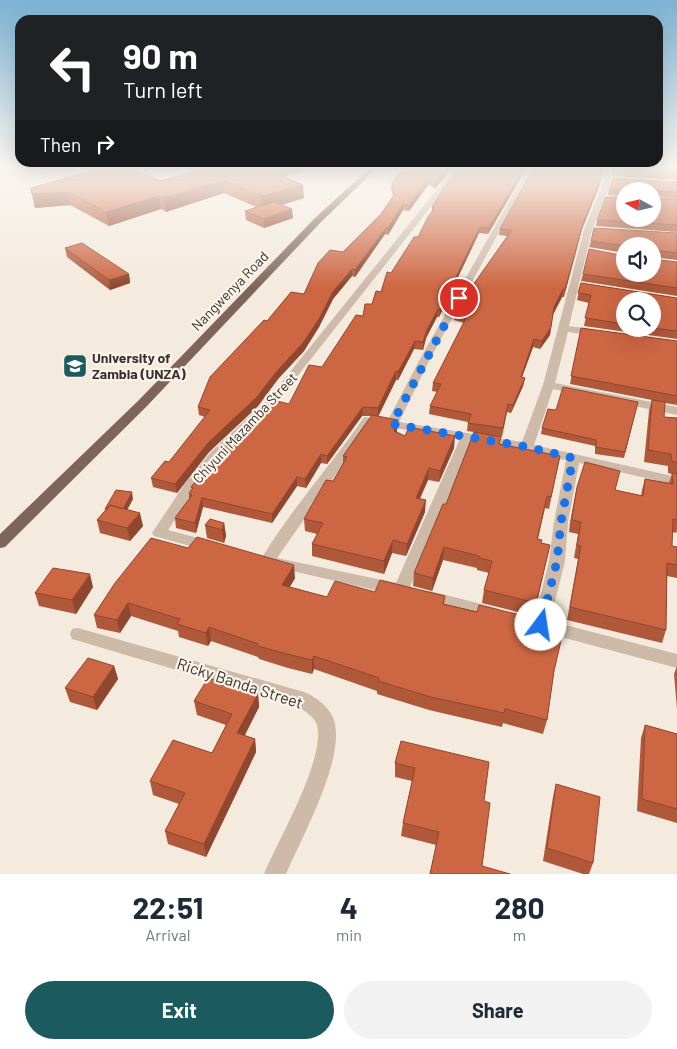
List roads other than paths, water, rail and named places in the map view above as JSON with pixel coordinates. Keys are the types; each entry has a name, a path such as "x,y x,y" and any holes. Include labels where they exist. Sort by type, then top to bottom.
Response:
{"main road":[{"name":"Nangwenya Road","path":"0,543 142,403 332,207"}],"street":[{"name":"Chiyuni Mazamba Street","path":"223,549 160,533 189,488 215,456 273,400 427,207"},
{"path":"392,424 425,359 509,207"},
{"path":"527,447 549,385 564,328 579,286 592,230 601,207"},
{"path":"564,328 609,334"},
{"path":"549,385 677,411"},
{"path":"677,481 527,447 368,420 348,453 263,559 410,592 677,660"},
{"path":"410,592 467,438"},
{"path":"541,625 557,561 561,522 573,458"},
{"name":"Ricky Banda Street","path":"78,634 304,700 326,720 328,738 321,768 275,874"}],"place":[{"name":"University of Zambia (UNZA)","path":"75,366"}]}
